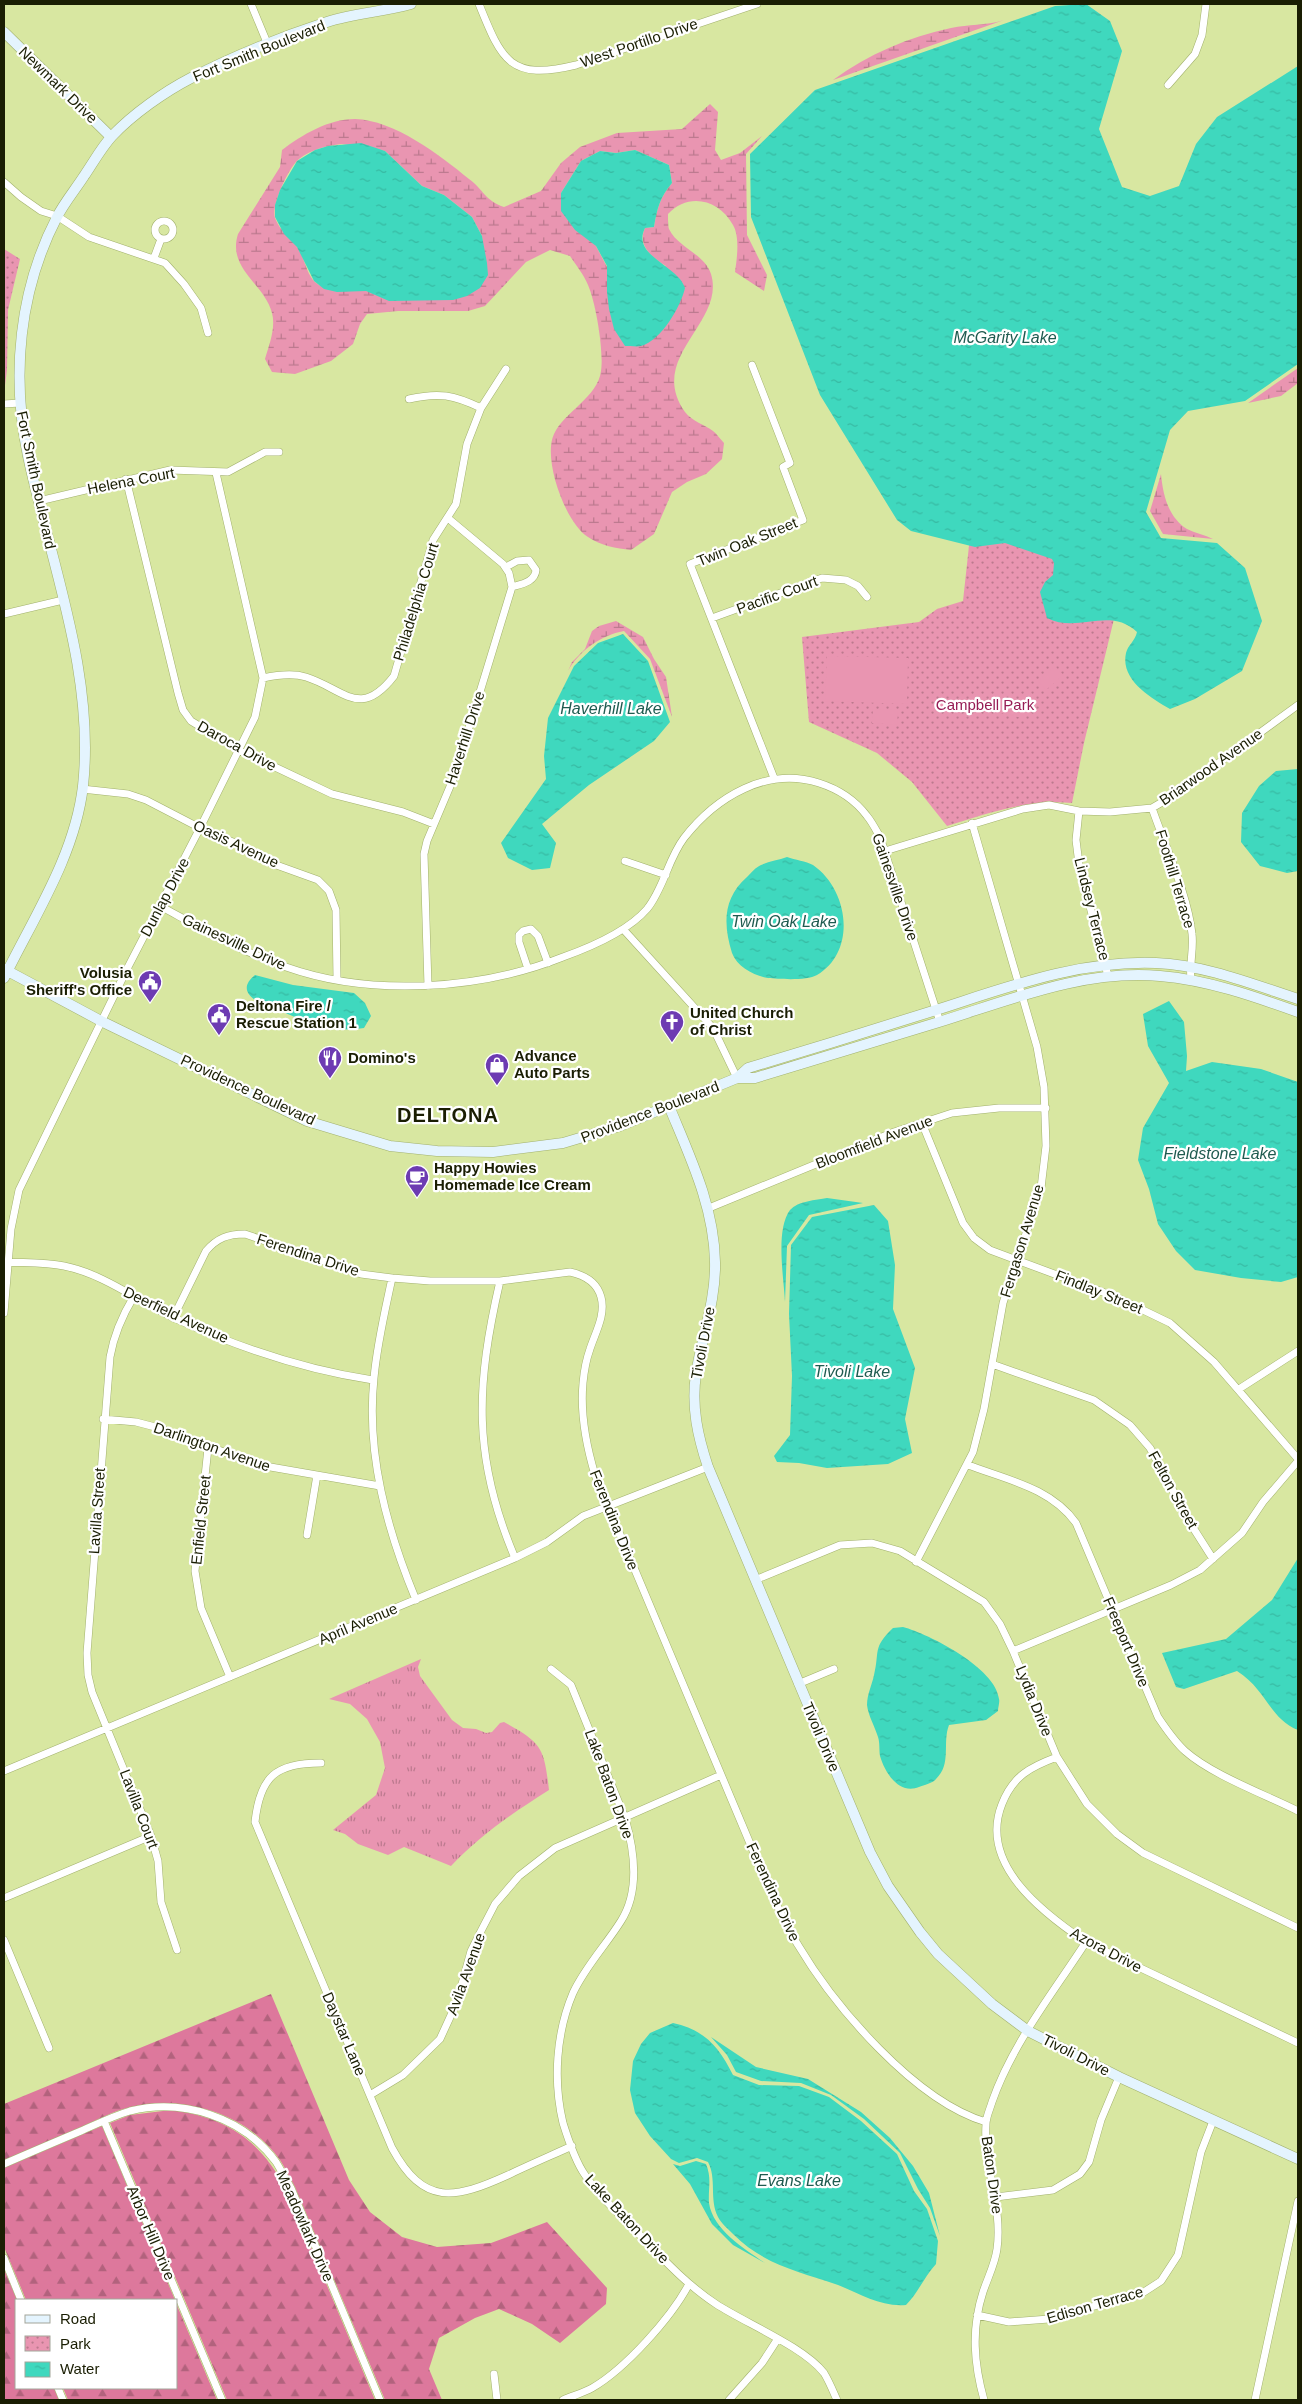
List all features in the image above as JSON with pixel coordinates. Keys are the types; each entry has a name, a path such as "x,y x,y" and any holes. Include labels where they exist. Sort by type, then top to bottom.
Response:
{"street":[{"path":"251,4 268,45"},
{"name":"Fort Smith Boulevard","path":"5,973 54,880 77,816 86,751 85,709 79,668 27,452 20,403 18,364 27,302 43,251 57,216 111,137 145,109 188,80 268,45 364,9 410,4"},
{"name":"West Portillo Drive","path":"479,4 498,48 508,60 520,68 552,71 576,65 757,4"},
{"path":"1168,85 1195,54 1202,35 1206,4"},
{"name":"Newmark Drive","path":"4,32 111,137"},
{"path":"4,182 20,198 41,211 57,216 90,237 165,263 184,284 201,308 208,333"},
{"path":"154,258 161,239"},
{"name":"Twin Oak Street","path":"752,364 790,463 783,466 803,520 690,564 774,778"},
{"name":"Philadelphia Court","path":"263,678 288,675 306,677 346,697 362,699 375,696 394,676 433,540 456,504 467,444 481,408 506,368"},
{"path":"409,398 424,395 456,396 481,408"},
{"path":"4,404 20,403"},
{"name":"Helena Court","path":"39,501 170,470 228,472 265,452 279,452"},
{"name":"Dunlap Drive","path":"4,1313 11,1229 19,1190 101,1021 255,717 263,678 216,473"},
{"name":"Daroca Drive","path":"126,480 183,710 191,721 239,750 332,794 403,812 434,824"},
{"path":"448,518 506,567 512,588 530,580 536,574 536,570 529,560 517,561 506,567"},
{"name":"Pacific Court","path":"712,618 822,578 846,580 858,586 867,598"},
{"name":"Haverhill Drive","path":"428,986 424,854 434,824 454,777 512,588"},
{"path":"4,614 63,600"},
{"name":"Briarwood Avenue","path":"885,851 1023,809 1050,805 1079,811 1110,812 1152,808 1176,794 1298,705"},
{"name":"Gainesville Drive","path":"160,906 220,938 286,967 337,979 387,986 428,986 472,981 548,963 622,929 646,909 666,875 683,839 706,813 742,788 774,778 790,776 835,788 854,802 867,815 880,837 885,851 940,1022"},
{"name":"Oasis Avenue","path":"82,789 128,794 146,800 200,828 236,843 268,862 312,877 329,891 336,910 337,979"},
{"name":"Foothill Terrace","path":"1152,808 1187,910 1192,935 1191,980"},
{"name":"Lindsey Terrace","path":"1079,811 1076,840 1079,864 1108,976"},
{"name":"Fergason Avenue","path":"916,1562 968,1465 984,1409 1003,1303 1041,1188 1046,1146 1046,1108 1037,1047 1024,995 972,823"},
{"path":"625,861 666,875"},
{"path":"528,968 519,942 519,936 523,931 531,929 536,932 548,963"},
{"path":"622,929 713,1028 737,1078"},
{"name":"Providence Boulevard","path":"5,973 307,1121 390,1146 437,1151 493,1152 530,1149 581,1139 670,1106 737,1078 748,1068 1020,983 1078,969 1105,965 1157,963 1223,974 1298,999"},
{"name":"Providence Boulevard","path":"737,1078 754,1078 1024,995 1108,976 1159,976 1191,980 1225,987 1298,1012"},
{"name":"Tivoli Drive","path":"670,1106 709,1208 715,1262 713,1292 696,1376 694,1406 698,1437 708,1467 798,1684 870,1852 888,1886 938,1954 992,2004 1028,2031 1119,2077 1298,2159"},
{"name":"Bloomfield Avenue","path":"709,1208 922,1123 952,1113 999,1108 1046,1108"},
{"name":"Findlay Street","path":"922,1123 962,1223 974,1238 990,1250 1116,1297 1170,1323 1214,1362 1298,1460"},
{"name":"Ferendina Drive","path":"174,1318 206,1251 214,1242 230,1234 245,1234 360,1274 430,1281 500,1281 570,1272 579,1274 589,1280 601,1296 601,1317 589,1352 583,1383 582,1409 586,1444 595,1475 770,1891 797,1944 830,1993 873,2042 912,2078 966,2116 986,2122"},
{"name":"Deerfield Avenue","path":"7,1262 65,1266 87,1273 174,1318 277,1358 343,1376 373,1380"},
{"path":"392,1278 381,1328 373,1380 373,1440 380,1486 390,1528 416,1600"},
{"path":"500,1281 487,1336 482,1386 482,1422 485,1458 494,1501 515,1558"},
{"name":"Lavilla Street","path":"107,1728 92,1692 88,1674 87,1653 104,1419 113,1339 122,1315 134,1296"},
{"path":"1239,1389 1298,1351"},
{"name":"Felton Street","path":"992,1364 1094,1400 1130,1425 1150,1448 1192,1526 1213,1559"},
{"name":"Darlington Avenue","path":"104,1419 136,1422 159,1428 208,1448 259,1465 380,1486"},
{"name":"Enfield Street","path":"208,1448 195,1571 201,1608 230,1677"},
{"path":"1013,1651 1200,1570 1242,1533 1263,1502 1298,1460"},
{"name":"Freeport Drive","path":"968,1465 1039,1492 1057,1501 1076,1523 1111,1610 1158,1717 1172,1738 1186,1752 1208,1767 1298,1811"},
{"name":"April Avenue","path":"4,1771 515,1558 546,1542 583,1516 708,1467"},
{"path":"307,1534 317,1475"},
{"name":"Lydia Drive","path":"755,1580 840,1545 860,1542 889,1547 984,1602 1000,1624 1013,1651 1057,1757 1087,1804 1117,1834 1143,1853 1298,1928"},
{"name":"Lake Baton Drive","path":"551,1669 571,1685 625,1818 631,1838 634,1864 629,1897 622,1919 573,1993 562,2030 556,2075 563,2122 572,2146 584,2173 600,2194 689,2284 716,2304 807,2356 824,2373 837,2400"},
{"path":"798,1684 834,1669"},
{"name":"Lavilla Court","path":"107,1728 151,1836 158,1861 161,1902 176,1950"},
{"name":"Azora Drive","path":"1057,1757 1033,1765 1014,1783 1005,1795 999,1811 996,1840 1005,1865 1021,1887 1062,1926 1086,1942 1298,2043"},
{"name":"Daystar Lane","path":"321,1763 287,1766 274,1774 265,1784 257,1804 255,1822 392,2148 403,2168 414,2180 438,2192 455,2194 476,2190 572,2146"},
{"name":"Avila Avenue","path":"370,2095 403,2075 440,2039 457,2002 471,1951 494,1904 519,1876 555,1848 722,1775"},
{"path":"4,1898 151,1836"},
{"path":"4,1940 49,2048"},
{"name":"Baton Drive","path":"984,2400 975,2354 977,2315 994,2266 997,2247 996,2197 986,2154 986,2122 1004,2074 1028,2031 1086,1942"},
{"path":"996,2197 1053,2190 1080,2174 1089,2162 1101,2120 1119,2077"},
{"name":"Meadowlark Drive","path":"4,2164 130,2111 172,2106 217,2117 240,2128 275,2161 290,2188 380,2400"},
{"name":"Arbor Hill Drive","path":"104,2121 222,2400"},
{"name":"Edison Terrace","path":"977,2315 1008,2322 1049,2320 1144,2292 1161,2281 1172,2268 1178,2256 1201,2152 1213,2121"},
{"path":"1254,2400 1298,2201"},
{"path":"4,2258 22,2299"},
{"path":"563,2400 592,2388 628,2360 680,2301 689,2284"},
{"path":"729,2400 762,2364 777,2340"},
{"path":"494,2374 497,2400"}],"green space":[{"path":"1004,20 833,80 875,54 920,36 951,28"},
{"path":"710,104 718,112 715,150 721,160 740,153 762,136 746,154 747,235 767,275 764,291 735,272 737,235 727,216 712,204 694,201 685,203 676,207 668,214 669,228 673,236 708,267 711,274 713,292 708,308 680,357 675,374 676,392 685,412 713,431 724,443 722,459 706,474 687,482 672,492 654,534 631,550 603,545 580,530 564,505 554,474 551,445 554,434 565,419 594,389 599,380 602,363 599,328 594,303 588,285 570,256 550,250 526,262 485,306 468,311 398,311 367,314 360,324 353,344 331,361 295,374 272,372 265,359 273,330 272,313 268,302 242,266 236,246 238,234 280,167 282,150 298,139 325,125 345,120 355,119 385,125 416,140 474,183 488,198 504,207 541,191 561,163 580,147 617,133 682,129","holes":["342,144 385,151 422,186 444,195 472,217 482,236 483,249 426,300 366,291 339,291 321,286 312,279 298,248 277,223 274,212 278,196 295,163 314,150","635,150 669,165 672,183 660,203 654,227 645,228 643,234 644,245 647,250 666,266 607,292 607,267 596,246 561,193 581,161 600,151 616,153"]},
{"path":"4,249 20,259 8,310 7,370 4,393"},
{"path":"1298,368 1298,383 1281,396 1248,403"},
{"path":"1161,474 1165,497 1175,518 1187,529 1213,539 1163,534 1150,511"},
{"name":"Campbell Park","path":"973,509 1128,561 1084,743 1072,803 1056,802 1024,805 947,826 912,782 877,753 809,722 802,637 919,622 937,609 963,601"},
{"path":"616,621 643,637 666,677 672,717 650,659 624,631 607,636 592,645 578,657 568,671 572,662 585,649 592,631 599,626"},
{"path":"827,656 908,658 907,704 825,701"},
{"path":"1055,666 1063,675 1046,690 1038,681"},
{"path":"1000,700 1026,706 1023,718 997,712"},
{"path":"873,709 898,710 897,725 872,723"},
{"path":"421,1659 418,1667 420,1676 452,1720 463,1728 476,1729 486,1733 492,1732 500,1723 504,1722 517,1729 534,1741 539,1748 543,1755 547,1776 549,1790 497,1825 451,1866 404,1847 388,1855 358,1844 345,1834 333,1830 376,1795 385,1768 380,1742 367,1719 350,1704 329,1699"},
{"path":"271,1994 349,2180 370,2212 402,2237 437,2247 491,2243 547,2222 607,2288 606,2304 560,2343 532,2324 499,2309 475,2318 439,2338 429,2369 442,2400 385,2400 295,2187 280,2160 266,2144 233,2119 193,2106 152,2104 131,2107 111,2113 4,2160 4,2104"},
{"path":"171,2110 210,2119 240,2134 265,2158 276,2173 287,2190 375,2400 227,2400 110,2123 130,2115"},
{"path":"102,2126 175,2299 26,2299 4,2247 4,2168"},
{"path":"4,2269 17,2299 15,2299 15,2389 54,2389 59,2400 4,2400"},
{"path":"178,2308 217,2400 68,2400 63,2389 178,2389"}],"water":[{"name":"McGarity Lake","path":"1086,4 1110,21 1122,51 1099,129 1122,187 1150,196 1179,186 1196,144 1217,117 1298,66 1298,364 1245,401 1188,411 1170,430 1146,512 1161,538 1217,543 1245,568 1262,621 1242,671 1195,699 1170,709 1146,694 1132,680 1128,672 1125,663 1126,653 1137,632 1115,621 1070,623 1047,618 1040,592 1045,582 1053,575 1054,563 1052,559 1005,543 975,547 911,531 897,520 820,395 751,217 750,154 815,90 1055,6"},
{"path":"361,143 385,151 422,186 444,195 472,217 482,236 487,263 488,275 480,288 467,296 453,300 389,301 366,291 337,292 324,289 314,281 297,247 284,234 275,217 275,205 280,190 297,161 315,150 328,146"},
{"path":"635,150 669,165 672,183 660,203 654,227 645,228 642,238 644,246 650,253 681,280 685,288 675,313 656,337 641,346 625,346 614,329 609,309 607,266 596,246 575,230 561,211 561,193 581,161 600,151 616,153"},
{"name":"Haverhill Lake","path":"623,634 648,661 670,722 654,741 589,785 542,824 556,843 550,868 532,870 508,858 501,843 546,779 544,756 548,718 574,666 598,643"},
{"path":"1298,769 1298,871 1287,873 1260,866 1241,842 1242,813 1259,786 1276,771"},
{"name":"Twin Oak Lake","path":"787,857 813,865 825,876 841,904 844,920 843,936 838,951 830,964 817,975 807,978 768,978 747,970 734,958 727,932 726,922 729,903 739,885 759,866"},
{"path":"255,975 293,985 354,993 365,1003 371,1016 364,1028 336,1029 308,1022 251,997 247,991 247,985"},
{"name":"Fieldstone Lake","path":"1169,1001 1184,1022 1187,1056 1186,1071 1212,1062 1261,1069 1298,1082 1298,1277 1281,1282 1241,1278 1195,1270 1176,1251 1158,1224 1149,1189 1138,1160 1143,1128 1169,1083 1148,1046 1143,1014"},
{"path":"827,1198 863,1203 809,1215 787,1246 785,1302 782,1242 785,1219 793,1207 807,1201"},
{"name":"Tivoli Lake","path":"874,1205 888,1221 895,1265 893,1309 915,1368 905,1419 912,1453 888,1464 827,1468 799,1463 777,1462 774,1456 790,1435 792,1376 789,1314 791,1245 812,1217"},
{"path":"1298,1558 1298,1730 1280,1718 1255,1686 1237,1671 1184,1689 1176,1687 1162,1653 1226,1639 1272,1600"},
{"path":"903,1627 929,1637 974,1664 995,1687 999,1700 998,1711 986,1720 949,1725 944,1767 941,1773 933,1782 912,1789 899,1785 885,1769 880,1756 878,1737 867,1705 879,1645 893,1628"},
{"name":"Evans Lake","path":"673,2023 694,2030 710,2041 722,2056 733,2075 759,2085 799,2086 829,2097 861,2121 897,2154 914,2191 927,2209 938,2241 936,2264 906,2305 879,2302 838,2285 782,2266 757,2253 733,2234 718,2217 715,2210 711,2169 708,2162 697,2158 679,2163 671,2159 650,2136 635,2113 630,2090 633,2061 641,2044 650,2033"},
{"path":"711,2037 756,2067 808,2079 861,2112 890,2138 913,2166 929,2193 940,2236 930,2208 900,2153 864,2119 831,2095 801,2083 761,2081 736,2072 727,2055"},
{"path":"696,2161 706,2164 708,2169 709,2203 717,2222 731,2238 765,2263 733,2245 712,2224 690,2184 673,2164 680,2166"}],"place":[{"name":"Volusia Sheriff's Office","path":"150,1003"},
{"name":"Deltona Fire / Rescue Station 1","path":"219,1036"},
{"name":"United Church of Christ","path":"672,1043"},
{"name":"Domino's","path":"330,1079"},
{"name":"Advance Auto Parts","path":"497,1086"},
{"name":"Happy Howies Homemade Ice Cream","path":"417,1198"}],"district":[{"name":"DELTONA","path":"448,1115"}]}
